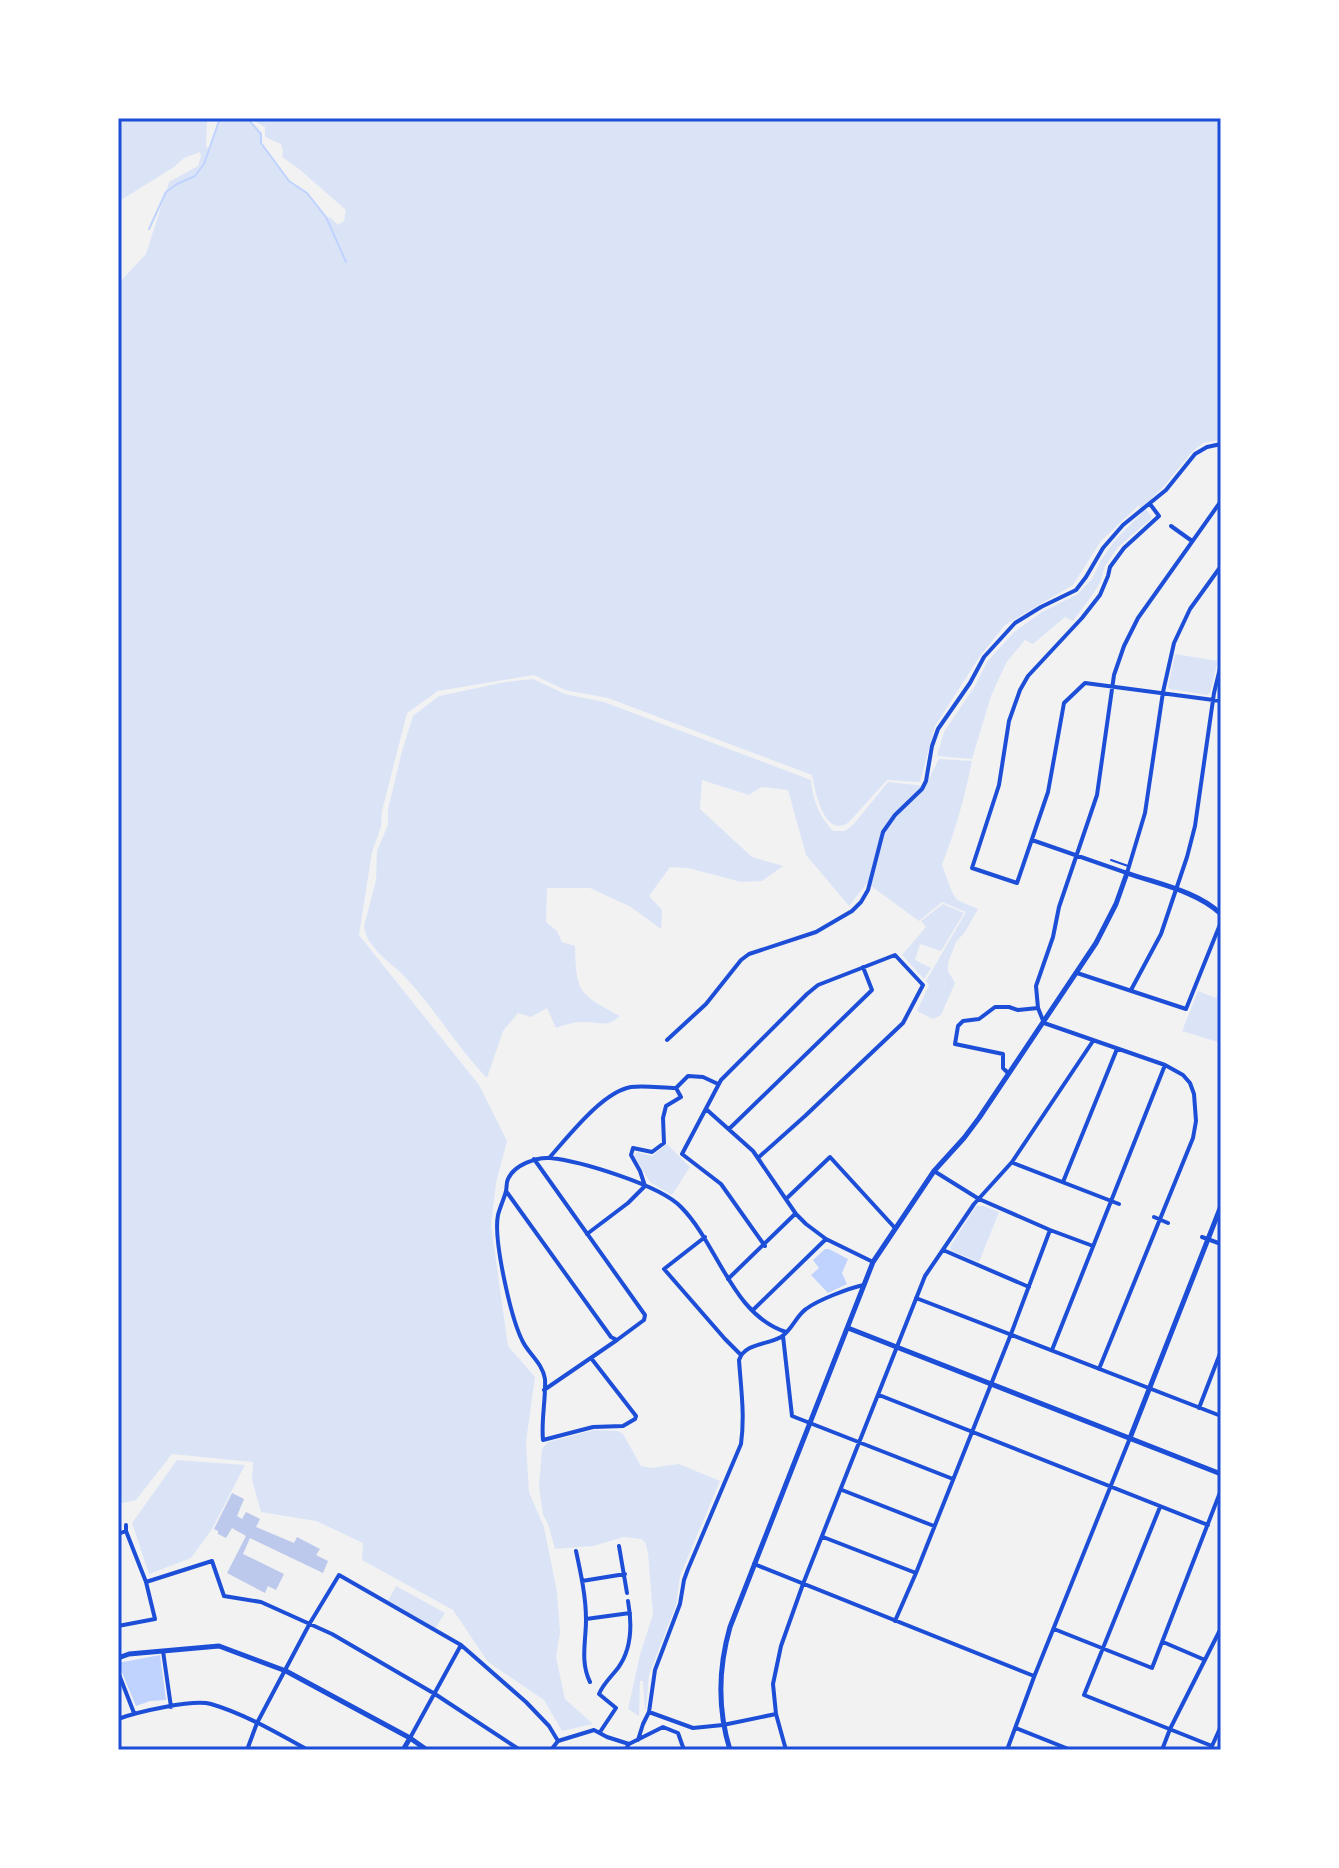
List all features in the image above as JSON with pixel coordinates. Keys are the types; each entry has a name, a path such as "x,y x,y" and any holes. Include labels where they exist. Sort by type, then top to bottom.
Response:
{"street":[{"path":"667,1040 706,1004 749,954 816,932 852,911 861,902 868,890 883,832 895,815 922,789 938,729 984,657 1015,623 1076,590 1112,536 1166,490 1195,454 1221,444"},
{"path":"1099,1369 1156,1218 1193,1138 1196,1121 1194,1094 1183,1075 1165,1065 1044,1023 1038,1008 1036,986 1097,795 1114,675 1124,646 1138,618 1221,501"},
{"path":"1150,504 1159,516 1124,548 1110,567 1100,595 1028,676 1020,690 1009,721 999,785 972,868 1017,883 1048,792 1064,703 1085,683 1221,701"},
{"path":"1171,526 1192,541"},
{"path":"730,1750 723,1725 720,1695 723,1651 873,1262 934,1171 964,1138 1044,1023 1108,922 1145,813 1168,665 1190,609 1221,566"},
{"path":"1131,990 1161,934 1187,857 1195,826 1221,664"},
{"path":"1032,840 1128,870 1193,895 1221,914"},
{"path":"1077,973 1186,1009 1221,922"},
{"path":"759,1157 903,1023 923,985 895,955 818,985 718,1084 682,1154 721,1184 765,1246"},
{"path":"729,1129 872,990 863,967"},
{"path":"1008,1073 1003,1068 1003,1054 955,1044 958,1026 963,1021 979,1019 995,1007 1018,1010 1038,1008"},
{"path":"786,1750 776,1714 775,1667 803,1584 925,1276 979,1199 1012,1162 1093,1041"},
{"path":"1063,1182 1117,1049"},
{"path":"1052,1350 1165,1065"},
{"path":"549,1158 604,1100 629,1087 676,1088 688,1076 703,1077 718,1084"},
{"path":"645,1186 631,1155 633,1148 652,1152 664,1143 666,1106 681,1097 676,1088"},
{"path":"706,1109 759,1157 796,1214 806,1224 826,1239 873,1262"},
{"path":"787,1198 830,1157 895,1228"},
{"path":"534,1159 645,1315 644,1320 544,1390"},
{"path":"591,1358 636,1416 635,1419 623,1426 593,1427 543,1440 545,1378 522,1340 507,1294 497,1232 498,1215 508,1178 534,1159 576,1162 645,1186 679,1204 705,1237 728,1279 753,1310 769,1326 784,1334"},
{"path":"1012,1162 1119,1204"},
{"path":"934,1171 979,1199 1093,1246"},
{"path":"587,1234 645,1186"},
{"path":"506,1191 611,1337 617,1340"},
{"path":"1007,1750 1111,1488 1205,1238 1221,1206"},
{"path":"728,1279 796,1214"},
{"path":"1156,1218 1168,1223"},
{"path":"895,1621 1050,1230"},
{"path":"705,1237 664,1269 741,1355"},
{"path":"1205,1238 1221,1244"},
{"path":"753,1310 826,1239"},
{"path":"943,1250 1029,1287"},
{"path":"638,1740 649,1712 655,1670 680,1604 684,1580 741,1444 744,1414 739,1365 741,1355 784,1334 804,1310 864,1285"},
{"path":"916,1298 1221,1416"},
{"path":"848,1328 1221,1474"},
{"path":"784,1334 792,1416 953,1479"},
{"path":"1199,1408 1221,1351"},
{"path":"878,1395 1208,1525"},
{"path":"842,1490 934,1526"},
{"path":"1054,1629 1152,1668 1221,1490"},
{"path":"1160,1507 1084,1695 1212,1746 1221,1726"},
{"path":"118,1534 126,1528 146,1582 155,1619 118,1626"},
{"path":"823,1537 916,1573"},
{"path":"619,1546 627,1593"},
{"path":"576,1551 586,1619 584,1663 590,1682"},
{"path":"146,1582 212,1561 224,1596 261,1602 332,1634 435,1694 520,1750"},
{"path":"754,1564 1034,1677"},
{"path":"582,1581 625,1574"},
{"path":"247,1750 257,1723 339,1575 461,1645 526,1702 549,1726 558,1741"},
{"path":"600,1732 616,1708 599,1694 620,1665 626,1650 630,1636 628,1601"},
{"path":"586,1619 630,1613"},
{"path":"1162,1750 1221,1628"},
{"path":"1162,1642 1205,1660"},
{"path":"403,1750 461,1645"},
{"path":"118,1658 129,1654 219,1646 286,1671 427,1750"},
{"path":"163,1651 171,1707"},
{"path":"118,1672 134,1713"},
{"path":"118,1719 134,1713 208,1703 257,1723 308,1750"},
{"path":"649,1712 693,1728 776,1714"},
{"path":"625,1750 629,1744 663,1727 678,1733 684,1750"},
{"path":"1016,1728 1071,1750"},
{"path":"551,1750 558,1741 594,1730 629,1744"}],"lane":[{"path":"1111,860 1128,870"}],"shaded area":[{"path":"118,118 202,118 207,122 206,147 210,150 220,118 247,118 261,134 261,144 289,181 307,193 326,217 338,225 344,221 346,210 282,157 281,144 265,137 265,127 250,118 1221,118 1221,440 1203,443 1192,452 1144,506 1152,518 1118,547 1105,566 1100,583 1073,621 1065,617 1033,644 1025,640 1006,663 991,696 972,759 937,756 944,732 987,662 1014,632 1042,612 1078,594 1092,579 1116,539 1141,514 1139,505 1101,541 1073,585 1005,625 980,656 935,726 920,782 887,780 849,822 841,826 834,825 823,812 812,775 608,698 565,690 534,675 438,691 407,713 382,811 381,827 372,852 359,935 479,1085 507,1141 496,1183 491,1225 508,1346 535,1377 526,1442 529,1492 544,1527 557,1592 560,1632 556,1657 565,1699 593,1724 562,1731 544,1700 488,1662 453,1610 362,1560 363,1543 316,1521 261,1512 252,1480 253,1462 172,1454 136,1500 118,1504 118,284 146,254 169,182 198,166 201,156 200,152 184,158 118,202"},
{"path":"1175,654 1218,661 1210,693 1207,695 1168,687"},
{"path":"533,679 565,694 604,702 811,780 818,807 833,831 845,831 853,825 888,782 925,786 939,759 972,761 942,865 957,900 978,909 956,942 948,963 948,971 955,983 941,1015 933,1019 917,1011 929,985 926,981 966,912 942,902 919,921 867,883 849,906 806,855 788,790 761,787 749,795 702,780 700,809 752,857 783,866 762,881 741,882 688,868 670,867 649,896 662,910 661,929 631,907 590,888 547,888 546,922 557,931 562,942 575,946 577,974 582,990 620,1016 606,1023 579,1022 556,1028 547,1008 531,1017 518,1013 503,1031 487,1078 414,987 369,941 364,926 376,880 377,851 388,825 388,809 413,716 439,696"},
{"path":"943,904 964,913 941,951 920,944 915,960 931,968 924,979 902,955 926,927 921,921"},
{"path":"1221,987 1221,1043 1182,1031 1198,991 1216,998"},
{"path":"667,1144 690,1167 672,1195 650,1182 634,1156 637,1152 652,1156"},
{"path":"976,1206 999,1212 979,1262 952,1251 950,1247"},
{"path":"594,1430 623,1434 641,1466 651,1468 679,1464 720,1481 680,1576 676,1605 649,1675 646,1709 643,1681 640,1681 639,1716 628,1709 653,1614 645,1542 624,1537 593,1546 555,1549 543,1515 539,1486 542,1449 548,1442"},
{"path":"177,1460 245,1465 212,1529 191,1558 149,1574 132,1523"},
{"path":"396,1586 445,1613 435,1629 388,1601"}],"water":[{"path":"825,1249 848,1259 842,1273 847,1284 828,1293 811,1275 819,1268 813,1260"},
{"path":"160,1655 166,1700 136,1706 118,1663"}],"building":[{"path":"232,1493 244,1499 237,1516 242,1519 246,1512 260,1519 256,1527 294,1543 297,1537 320,1549 316,1555 328,1561 323,1573 250,1538 243,1554 284,1574 276,1590 268,1586 265,1593 227,1573 246,1536 232,1528 226,1538 214,1529"}],"waterway":[{"path":"149,229 166,192 195,176 204,164 220,118"},
{"path":"247,118 261,134 261,143 289,181 307,193 326,217 346,262"}]}
